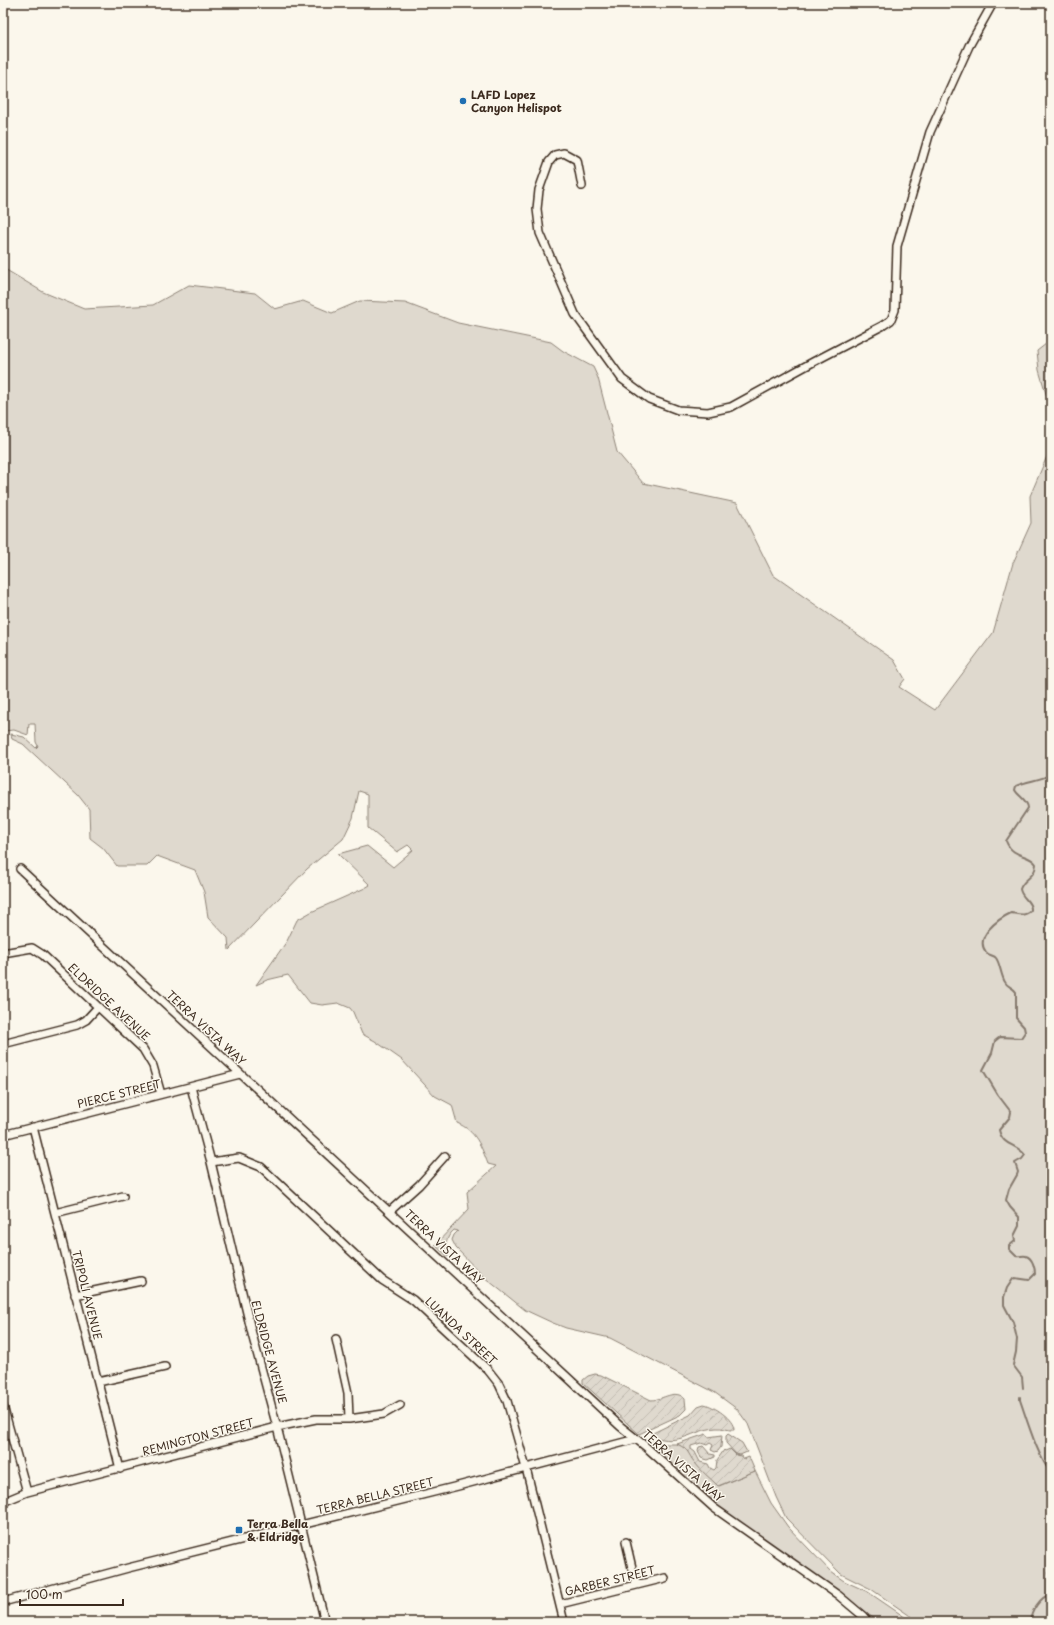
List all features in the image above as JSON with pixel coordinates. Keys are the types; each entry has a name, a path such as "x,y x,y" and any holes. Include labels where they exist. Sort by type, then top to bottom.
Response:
{"street":[{"path":"582,186 577,160 564,153 555,155 549,162 539,190 537,209 540,233 575,314 622,379 649,400 678,410 708,412 731,407 891,320 895,310 897,246 930,132 969,46 993,3"},
{"name":"TERRA VISTA WAY","path":"20,869 620,1426 714,1508 838,1595 868,1622"},
{"name":"ELDRIDGE AVENUE","path":"3,954 32,948 43,955 143,1049 153,1066 161,1094"},
{"path":"3,1044 77,1025 86,1020 98,1007"},
{"name":"PIERCE STREET","path":"3,1134 240,1074"},
{"name":"ELDRIDGE AVENUE","path":"191,1087 325,1622"},
{"name":"TRIPOLI AVENUE","path":"33,1127 120,1469"},
{"path":"390,1211 419,1185 445,1156"},
{"name":"LUANDA STREET","path":"211,1162 239,1158 261,1166 382,1280 413,1300 488,1370 499,1384 507,1401 526,1468 564,1622"},
{"path":"55,1213 123,1196"},
{"path":"75,1295 141,1281"},
{"path":"336,1339 348,1393 349,1419"},
{"path":"98,1382 165,1366"},
{"name":"REMINGTON STREET","path":"3,1502 27,1492 277,1427 316,1419 349,1419 384,1414 400,1405"},
{"path":"3,1406 27,1492"},
{"name":"TERRA BELLA STREET","path":"3,1602 128,1568 301,1525 340,1517 636,1439"},
{"path":"626,1542 636,1585"},
{"name":"GARBER STREET","path":"560,1604 665,1578"}],"shaded area":[{"path":"3,268 43,292 84,309 153,305 189,285 255,293 275,309 303,301 332,313 360,301 405,303 458,323 551,342 563,351 593,367 598,378 617,452 643,483 737,503 773,575 894,660 905,679 899,687 935,710 993,633 1013,563 1031,523 1030,496 1051,447 1051,1622 919,1622 871,1589 841,1574 786,1518 776,1497 748,1424 737,1409 714,1392 610,1338 566,1328 525,1310 484,1277 456,1248 452,1240 458,1231 454,1230 447,1239 446,1249 448,1257 435,1245 469,1209 467,1192 496,1166 488,1164 477,1140 469,1130 457,1123 452,1105 435,1096 402,1060 375,1041 362,1034 350,1008 338,1003 322,1005 310,1003 288,975 267,980 256,985 287,941 297,920 370,885 338,854 367,846 393,867 413,850 408,845 397,852 368,828 368,794 359,791 353,818 343,839 307,869 229,950 228,938 208,917 204,892 195,870 157,856 147,866 117,866 103,848 90,838 89,809 78,795 23,744 12,739 11,734 24,737 36,748 38,746 36,742 35,724 29,724 28,735 14,730 3,731"},
{"path":"1051,340 1051,411 1039,370 1037,351"},
{"path":"595,1374 601,1375 651,1400 673,1394 681,1396 685,1399 686,1409 680,1415 639,1434 583,1383 583,1380 588,1376"},
{"path":"704,1404 713,1407 727,1417 734,1430 721,1428 707,1429 686,1437 671,1440 652,1436 653,1433 690,1415 698,1406"},
{"path":"706,1434 708,1437 722,1435 721,1447 715,1452 711,1450 713,1445 710,1443 707,1445 701,1443 691,1446 691,1449 695,1452 700,1462 708,1464 710,1468 714,1470 716,1468 717,1460 724,1450 730,1449 736,1455 742,1456 744,1459 749,1457 755,1471 718,1486 697,1466 686,1450 677,1444"},
{"path":"728,1434 742,1443 747,1452 740,1455 736,1454 726,1443 726,1436"},
{"path":"650,1440 682,1446 689,1452 693,1460 719,1486 755,1471 771,1503 788,1527 831,1572 844,1581 868,1592 912,1622 879,1622 710,1501 647,1442"},
{"path":"703,1446 710,1454 715,1455 715,1457 708,1460 701,1458 698,1450 699,1447"}],"waterway":[{"path":"1023,1388 1022,1377 1013,1365 1017,1339 1013,1322 1004,1305 1004,1297 1007,1288 1013,1279 1029,1280 1035,1274 1032,1261 1028,1257 1016,1256 1009,1249 1009,1246 1015,1241 1014,1236 1019,1226 1019,1217 1006,1200 1009,1189 1018,1172 1015,1163 1022,1159 1025,1155 1018,1148 1003,1139 1001,1135 999,1130 1010,1117 1011,1112 998,1095 983,1070 992,1053 995,1041 1000,1037 1021,1038 1025,1032 1024,1027 1016,1018 1016,992 1006,984 997,960 995,957 986,952 983,946 983,940 989,929 1006,916 1011,913 1027,914 1031,910 1030,904 1022,895 1020,889 1024,882 1034,873 1036,864 1029,858 1013,851 1006,841 1028,808 1025,800 1016,792 1016,786 1051,774"},
{"path":"1020,1397 1033,1438 1046,1466 1051,1472"},
{"path":"1051,1570 1049,1573 1051,1578"},
{"path":"1030,1622 1032,1613 1037,1605 1043,1598 1051,1594"}],"place":[{"name":"LAFD Lopez Canyon Helispot","path":"463,101"},
{"name":"Terra Bella & Eldridge","path":"239,1530"}]}
